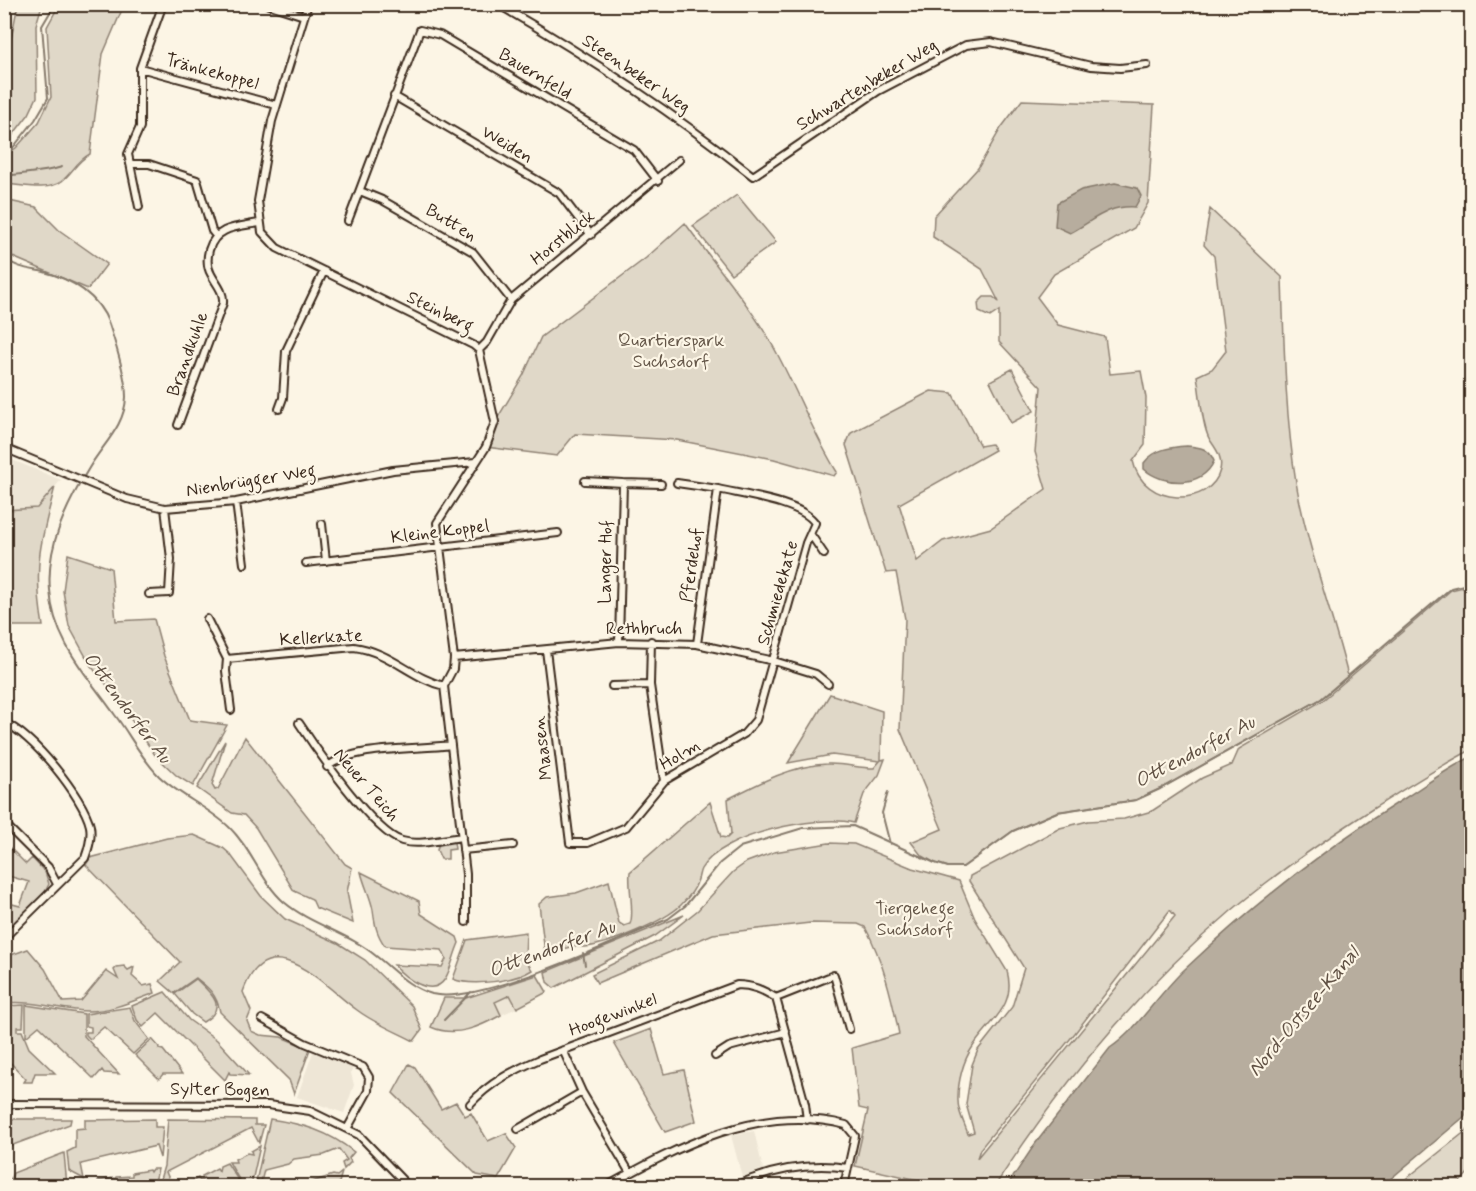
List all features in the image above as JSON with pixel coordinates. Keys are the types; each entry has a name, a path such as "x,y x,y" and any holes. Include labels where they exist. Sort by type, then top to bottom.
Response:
{"street":[{"path":"139,207 128,154 140,127 140,68 163,4"},
{"path":"267,4 304,16"},
{"path":"130,164 157,166 197,180 212,231 216,236 237,226 259,223 258,201 276,105 308,4"},
{"name":"Steenbeker Weg","path":"497,4 628,85 710,142 753,176"},
{"name":"Bauernfeld","path":"394,96 420,30 440,35 634,150 658,181"},
{"name":"Schwartenbeker Weg","path":"753,176 878,91 966,45 991,42 1091,66 1120,68 1147,65"},
{"name":"Tränkekoppel","path":"140,68 276,105"},
{"path":"348,221 394,96"},
{"name":"Weiden","path":"394,96 559,193 591,235"},
{"name":"Horstblick","path":"479,350 487,342 511,300 658,181 680,160"},
{"name":"Butten","path":"360,191 382,200 473,252 511,300"},
{"name":"Steinberg","path":"259,223 268,240 277,248 479,350 495,422 486,447 437,523 454,658 453,669 444,686 464,850 466,922"},
{"name":"Brandkuhle","path":"178,425 222,303 222,294 209,269 209,252 216,236"},
{"path":"279,409 283,398 286,351 324,271"},
{"name":"Nienbrügger Weg","path":"4,448 127,499 165,508 236,502 393,471 476,462"},
{"path":"585,481 661,484"},
{"name":"Langer Hof","path":"619,642 623,483"},
{"path":"676,483 718,489"},
{"name":"Schmiedekate","path":"718,489 763,499 805,512 815,523 806,543 774,661"},
{"name":"Pferdehof","path":"697,644 718,489"},
{"path":"236,502 244,564"},
{"path":"149,594 169,593 171,559 165,508"},
{"path":"321,524 326,561"},
{"name":"Kleine Koppel","path":"306,563 558,533"},
{"name":"Schmiedekate","path":"811,535 824,554"},
{"path":"207,619 227,659 226,671 231,710"},
{"path":"651,641 650,685 664,781"},
{"name":"Rethbruch","path":"454,658 619,642 651,641 697,644 774,661 816,674 828,684"},
{"name":"Kellerkate","path":"227,659 354,647 374,650 432,683 444,686"},
{"name":"Maasen","path":"546,650 570,843"},
{"name":"Holm","path":"570,843 588,843 626,827 664,781 744,734 756,720 774,661"},
{"path":"612,686 650,685"},
{"path":"4,723 14,726 64,781 83,808 90,826 91,842 85,858 4,938"},
{"name":"Neuer Teich","path":"299,723 327,766 393,837 415,842 462,837"},
{"path":"327,766 338,759 375,752 451,745"},
{"path":"4,823 48,867 57,884"},
{"path":"464,850 513,845"},
{"path":"807,1120 806,1104 776,998 834,975 849,1029"},
{"name":"Hoogewinkel","path":"470,1104 482,1090 514,1070 736,985 759,988 776,998"},
{"path":"262,1019 305,1043 363,1067 369,1077 368,1091 347,1129"},
{"path":"715,1056 729,1047 786,1032"},
{"path":"563,1050 582,1092 630,1173"},
{"path":"518,1130 582,1092"},
{"name":"Sylter Bogen","path":"4,1104 268,1105 310,1110 359,1135 408,1186"},
{"path":"607,1186 662,1155 705,1136 742,1126 807,1120 846,1125 855,1136 844,1186"},
{"path":"735,1186 786,1168 831,1165 848,1168"}],"shaded area":[{"path":"5,457 61,480 37,508 5,510"},
{"path":"510,995 517,1008 501,1015 495,1003"},
{"path":"313,1052 353,1067 351,1073 354,1085 344,1113 297,1097"},
{"path":"754,1131 763,1169 742,1177 731,1135"}],"green space":[{"path":"18,4 42,5 36,25 37,97 29,114 5,145 5,69"},
{"path":"59,5 124,5 103,54 90,154 56,184 34,187 5,184 7,154 16,148 39,122 51,97 47,27"},
{"path":"1022,100 1154,105 1148,203 1134,228 1054,274 1037,297 1058,325 1105,337 1110,374 1141,371 1146,398 1145,445 1133,461 1139,476 1150,487 1163,494 1177,497 1191,496 1204,491 1214,482 1220,470 1220,457 1205,427 1197,376 1212,369 1226,351 1214,256 1204,245 1210,209 1282,277 1287,405 1296,482 1313,555 1348,676 1321,699 1160,789 1136,800 1057,812 1013,831 963,867 948,867 921,855 911,842 942,829 900,729 905,619 896,572 886,573 846,445 851,433 931,391 952,393 980,446 991,444 995,450 899,504 917,561 943,541 991,528 1046,489 1035,452 1041,387 999,342 999,311 990,317 979,312 978,303 984,297 993,297 999,302 982,269 933,237 934,216 978,168 1001,128"},
{"path":"737,195 776,242 731,274 693,226"},
{"path":"5,200 36,207 59,230 107,264 88,289 15,258 5,250"},
{"name":"Quartierspark Suchsdorf","path":"685,223 742,299 773,346 837,472 834,476 774,459 677,440 575,434 557,456 486,447 495,422 523,376 541,337 646,258"},
{"path":"1012,369 1034,411 1011,423 990,381"},
{"path":"55,487 45,524 38,571 43,626 5,626 5,510 37,508"},
{"path":"68,554 111,568 116,621 154,619 164,656 190,720 227,725 193,786 177,776 155,755 112,691 91,666 69,626 63,591"},
{"name":"Tiergehege Suchsdorf","path":"1471,585 1471,750 1355,820 1283,870 1197,941 1164,973 1103,1040 1046,1112 995,1186 921,1186 923,1181 855,1166 868,1110 859,1108 852,1048 899,1034 886,979 865,927 858,924 810,923 713,934 597,983 592,974 659,941 698,910 733,872 747,862 774,852 829,843 854,844 912,868 959,881 975,919 1007,971 1009,984 1005,1004 969,1053 960,1078 958,1102 960,1111 968,1134 974,1132 966,1104 972,1065 978,1050 1012,1007 1024,968 969,881 970,876 1060,828 1088,821 1124,819 1152,811 1202,778 1232,765 1239,749 1322,701 1451,590","holes":["1170,910 1175,916 977,1158 980,1149 1075,1033"]},
{"path":"830,694 882,711 881,760 885,759 879,775 864,794 854,823 817,821 795,824 748,837 728,846 712,857 701,869 696,885 688,897 681,905 662,918 607,942 545,953 539,904 547,897 576,893 609,881 619,923 624,926 630,924 632,914 630,872 710,802 721,837 727,838 731,834 728,799 751,787 776,776 814,765 833,764 874,768 880,761 832,755 788,763"},
{"path":"245,737 345,864 352,868 347,892 353,923 316,908 312,899 294,891 256,828 244,815 232,813 197,788 225,741 212,785 215,790 218,789"},
{"path":"194,835 223,848 230,854 261,896 285,919 338,943 365,960 412,1006 422,1030 414,1041 364,1015 297,965 281,960 267,961 254,971 243,992 251,1011 247,1021 251,1031 260,1035 281,1037 310,1049 294,1094 289,1080 220,1012 215,996 205,985 196,978 174,993 160,981 180,962 86,865 90,858 167,838"},
{"path":"454,842 455,849 448,850 448,859 441,859 437,850 439,843"},
{"path":"5,843 26,864 32,858 45,872 49,884 44,894 5,932 5,902 20,906 29,882 5,875"},
{"path":"361,872 419,901 421,914 457,937 459,943 451,966 445,979 439,985 426,987 418,984 394,965 442,967 446,959 442,950 385,946 376,929 372,905"},
{"path":"684,915 655,936 554,988 547,982 545,972"},
{"path":"526,932 525,959 532,970 493,982 471,983 453,979 467,940"},
{"path":"28,949 45,969 63,1002 81,1001 106,971 118,979 114,970 124,966 128,970 134,967 132,976 143,986 152,984 155,993 97,1011 16,1002 5,1003 5,952 11,955"},
{"path":"537,975 547,992 517,1008 510,995 495,1002 501,1015 485,1023 458,1031 431,1027 444,998 466,998"},
{"path":"196,979 212,995 216,1005 215,1011 203,1022 192,1014 175,994"},
{"path":"165,992 189,1020 217,1040 249,1075 230,1074 229,1072 225,1080 158,1013 143,1027 137,1020 132,1006"},
{"path":"24,1005 23,1027 17,1027 17,1031 22,1031 29,1048 55,1073 35,1073 32,1082 24,1082 26,1079 5,1057 5,1006"},
{"path":"26,1005 84,1014 84,1036 119,1074 104,1073 102,1070 94,1079 39,1026 26,1037"},
{"path":"130,1007 135,1021 149,1039 133,1054 104,1027 90,1039 86,1035 86,1032 91,1032 91,1027 86,1026 86,1014"},
{"path":"651,1029 664,1074 684,1070 696,1121 665,1132 614,1043"},
{"path":"152,1039 182,1074 163,1074 159,1079 135,1055"},
{"path":"409,1064 415,1067 441,1109 456,1102 465,1116 471,1113 488,1141 506,1133 516,1148 498,1179 477,1175 393,1093"},
{"path":"8,1119 71,1119 70,1124 5,1148 5,1126 7,1126"},
{"path":"155,1119 155,1127 163,1127 160,1158 156,1146 81,1164 84,1179 69,1171 67,1152 75,1148 75,1129 85,1128 85,1120"},
{"path":"168,1119 255,1120 255,1125 264,1125 259,1143 251,1128 166,1172 172,1186 158,1186 164,1166"},
{"path":"270,1119 304,1126 335,1139 354,1152 349,1158 351,1162 344,1169 342,1163 347,1160 339,1149 324,1155 294,1159 288,1164 264,1170 261,1182 265,1186 255,1186"},
{"path":"1471,1127 1471,1170 1456,1186 1397,1186"},
{"path":"260,1146 251,1186 243,1184 229,1162 236,1162 235,1159 247,1153 252,1154 251,1151"},
{"path":"64,1153 67,1186 8,1186 13,1173"},
{"path":"227,1163 242,1186 186,1185 198,1178 200,1181 204,1179 202,1176 217,1168 219,1171 220,1166"},
{"path":"152,1169 158,1169 154,1186 88,1186 87,1183 98,1184 98,1181 113,1178 114,1180 116,1177 132,1176 132,1173 149,1170 150,1172"},
{"path":"342,1172 338,1186 287,1186 337,1176"}],"water":[{"path":"1115,183 1137,188 1141,196 1135,207 1108,211 1070,233 1055,226 1057,203 1081,190"},
{"path":"1187,446 1204,449 1210,453 1214,461 1209,470 1201,476 1192,480 1172,481 1161,479 1144,469 1144,463 1148,458 1158,452"},
{"name":"Nord-Ostsee-Kanal","path":"1471,757 1471,1111 1382,1186 1007,1186 1035,1144 1110,1048 1130,1031 1185,969 1237,922 1347,836"}],"waterway":[{"name":"Ottendorfer Au","path":"4,159 35,120 48,98 42,26 55,4"},
{"path":"4,176 62,167"},
{"name":"Ottendorfer Au","path":"4,256 17,266 65,279 83,290 99,305 109,324 124,380 126,397 122,417 73,496 60,526 51,557 50,590 53,608 57,625 73,657 159,776 229,827 244,845 269,885 284,902 306,917 354,941 408,983 432,994 454,995 514,981 584,955 668,919 685,906 720,863 740,847 803,828 853,826 935,863 948,867 963,867 1013,831 1057,812 1136,800 1160,789 1321,699 1451,588 1472,583"},
{"path":"888,792 882,813 890,844"},
{"path":"583,953 585,965"},
{"path":"444,1020 471,992"}]}
